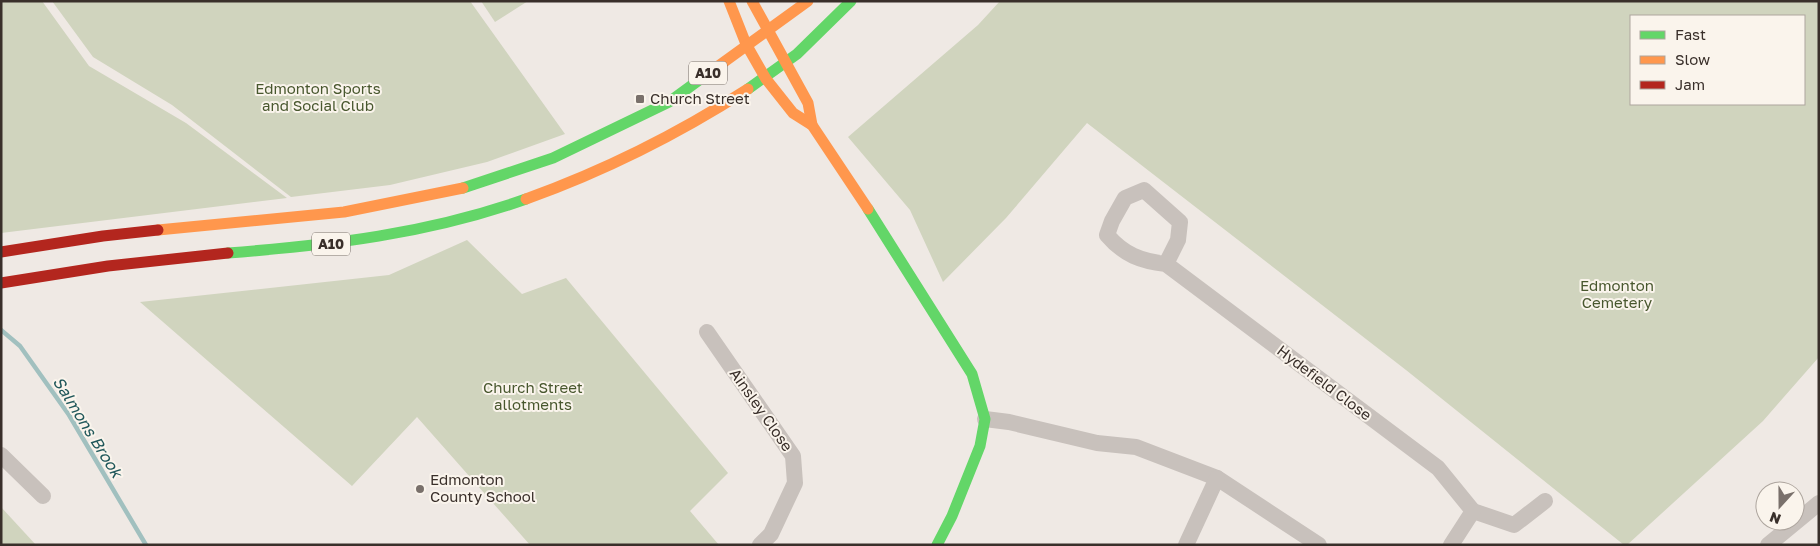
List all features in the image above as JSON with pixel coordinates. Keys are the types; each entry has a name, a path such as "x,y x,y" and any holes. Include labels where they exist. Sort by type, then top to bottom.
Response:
{"main road":[{"path":"729,1 752,65 766,79 793,113 812,125"},
{"path":"752,1 766,31 808,103 812,125 884,233 972,374 985,419 980,446 972,470 937,545"},
{"name":"A10","path":"1,252 104,236 344,212 429,197 468,187 553,158 669,102 734,55 746,44 808,1"},
{"name":"A10","path":"821,14 839,3 850,2"},
{"name":"A10","path":"1,283 109,265 349,242 394,235 477,215 573,182 647,149 766,79 785,65 836,19 850,2"},
{"path":"746,44 775,46 786,40"},
{"path":"752,65 785,65"},
{"name":"A10","path":"669,102 695,98"}],"street":[{"name":"Hydefield Close","path":"1166,264 1178,240 1180,222 1144,190 1125,198 1112,221 1107,236 1119,249 1142,261 1166,264 1438,468 1473,511"},
{"name":"Ainsley Close","path":"707,332 793,456 795,483 771,534 760,545"},
{"path":"985,419 1009,422 1097,443 1133,459 1192,468 1217,478 1319,545"},
{"path":"1,455 43,496"},
{"path":"1186,545 1217,478"},
{"path":"1451,545 1473,511 1514,525 1545,501"},
{"path":"1768,545 1819,503"}],"green space":[{"path":"1,1 42,1 89,66 186,123 287,198 1,233"},
{"name":"Edmonton Sports and Social Club","path":"52,1 470,1 565,134 487,162 390,185 291,197 172,105 93,57"},
{"path":"481,1 528,1 495,22"},
{"name":"Edmonton Cemetery","path":"1000,1 1819,1 1819,357 1763,421 1627,545 1624,545 1406,370 1087,123 1006,218 943,282 910,210 848,137 978,25"},
{"name":"Church Street allotments","path":"467,240 522,294 566,278 728,473 690,511 719,545 530,545 417,417 352,486 140,302 389,275"},
{"path":"1,507 36,545 1,545"}],"waterway":[{"name":"Salmons Brook","path":"1,330 20,346 69,415 146,545"}],"traffic: fast":[{"path":"748,89 797,54 851,1"},
{"path":"463,188 553,158 669,102 706,75"},
{"path":"228,253 341,242 379,236 452,221 526,199"},
{"path":"868,209 972,374 985,419 980,446 952,516 937,545"}],"traffic: slow":[{"path":"729,1 746,44 766,79 793,113 812,125 868,209"},
{"path":"752,1 808,103 812,125"},
{"path":"706,75 808,1"},
{"path":"526,199 612,164 668,136 748,89"},
{"path":"158,230 344,212 463,188"}],"traffic: jam":[{"path":"1,252 103,236 158,230"},
{"path":"1,283 108,266 228,253"}],"place":[{"name":"Church Street","path":"640,99"},
{"name":"Edmonton County School","path":"420,489"}]}
